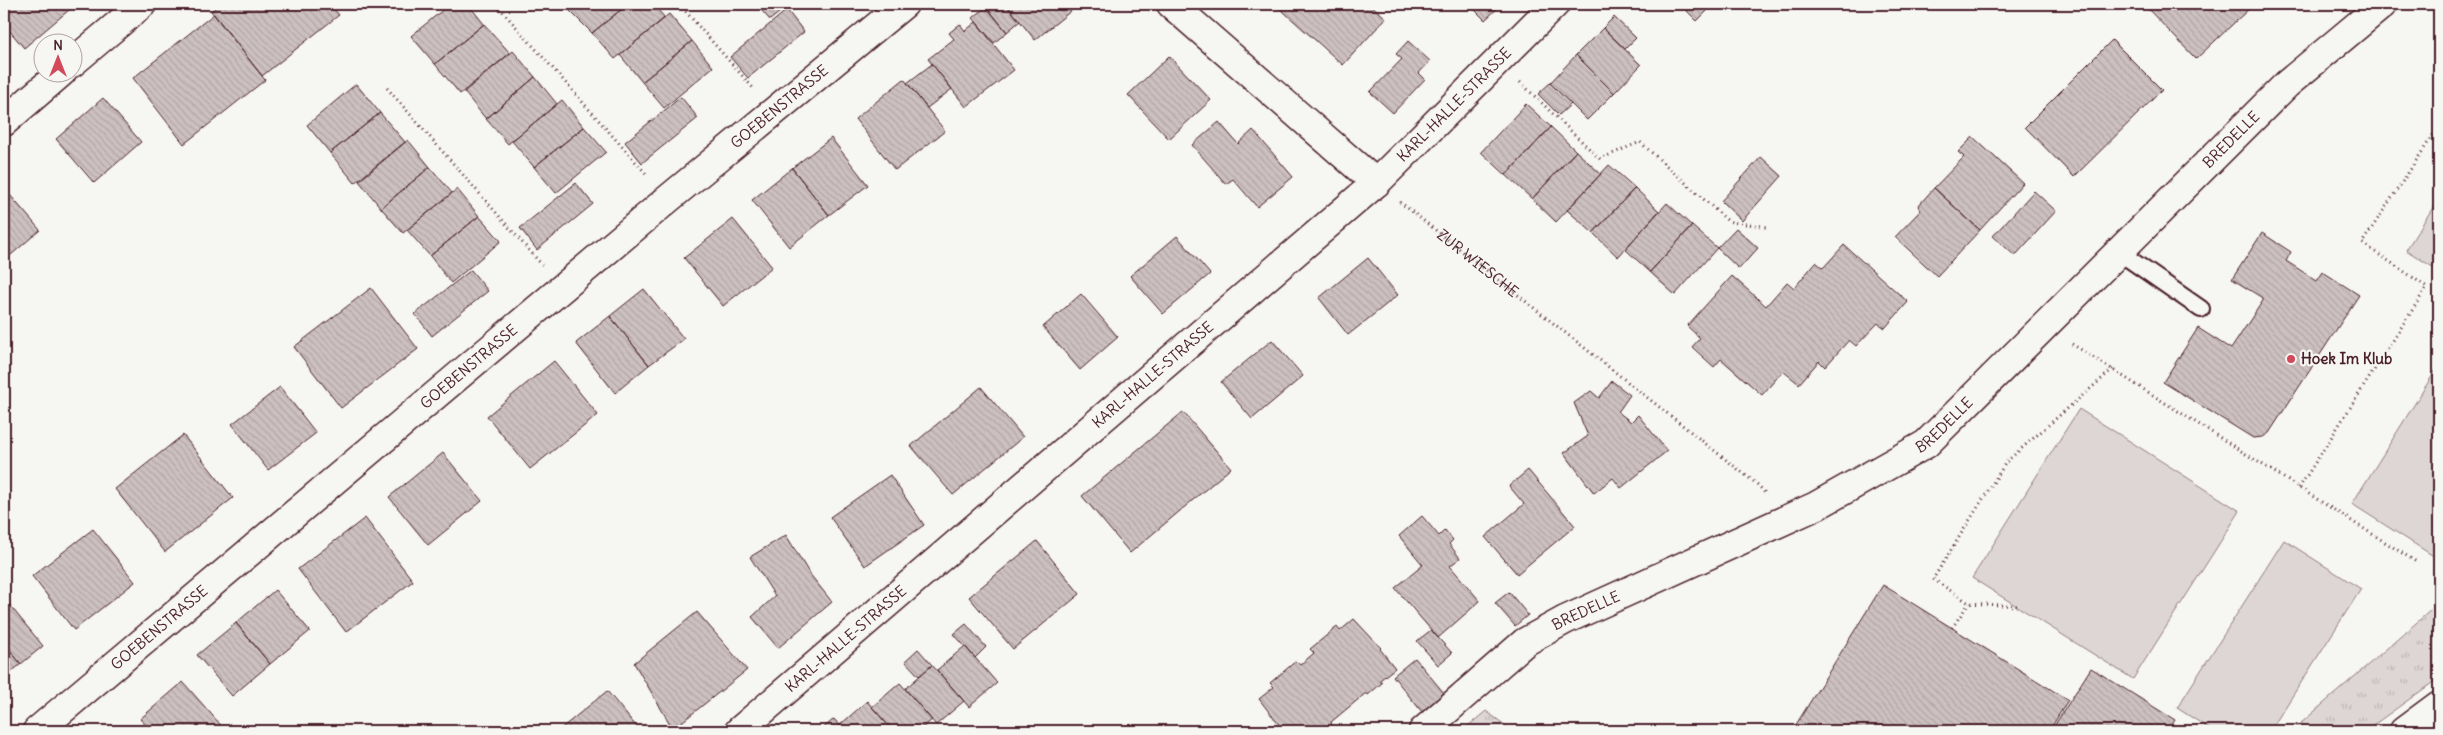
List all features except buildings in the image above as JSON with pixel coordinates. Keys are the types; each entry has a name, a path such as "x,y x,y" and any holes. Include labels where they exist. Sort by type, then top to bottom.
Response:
{"main road":[{"path":"82,55 142,4"},
{"name":"GOEBENSTRASSE","path":"37,731 668,199 904,4"},
{"path":"1171,4 1376,183"},
{"name":"KARL-HALLE-STRASSE","path":"739,731 1376,183 1555,4"},
{"name":"BREDELLE","path":"1423,731 1525,642 1566,620 1816,506 1926,444 2287,84 2382,4"},
{"path":"4,122 50,82"},
{"path":"2404,731 2439,705"}],"lane":[{"path":"2119,252 2201,309"}],"path":[{"path":"496,4 668,199"},
{"path":"679,4 774,112"},
{"path":"1498,61 1600,159 1640,142 1728,221 1741,225 1755,224 1768,228"},
{"path":"387,88 562,288"},
{"path":"2299,488 2427,287 2362,243 2439,126"},
{"name":"ZUR WIESCHE","path":"1376,183 1758,485 1788,518"},
{"path":"2086,352 2418,563"},
{"path":"2017,606 1969,603 1933,578 2006,462 2113,369"},
{"path":"1952,628 1969,603"}],"green space":[{"path":"2439,198 2439,271 2406,250"},
{"path":"2439,365 2439,550 2435,557 2352,504"},
{"path":"2079,409 2240,511 2133,679 1972,578"},
{"path":"2284,540 2361,589 2270,731 2213,731 2177,708"},
{"path":"2439,603 2439,678 2365,731 2292,731"},
{"path":"1486,711 1513,731 1462,731"}],"place":[{"name":"Hoek Im Klub","path":"2291,359"}]}
